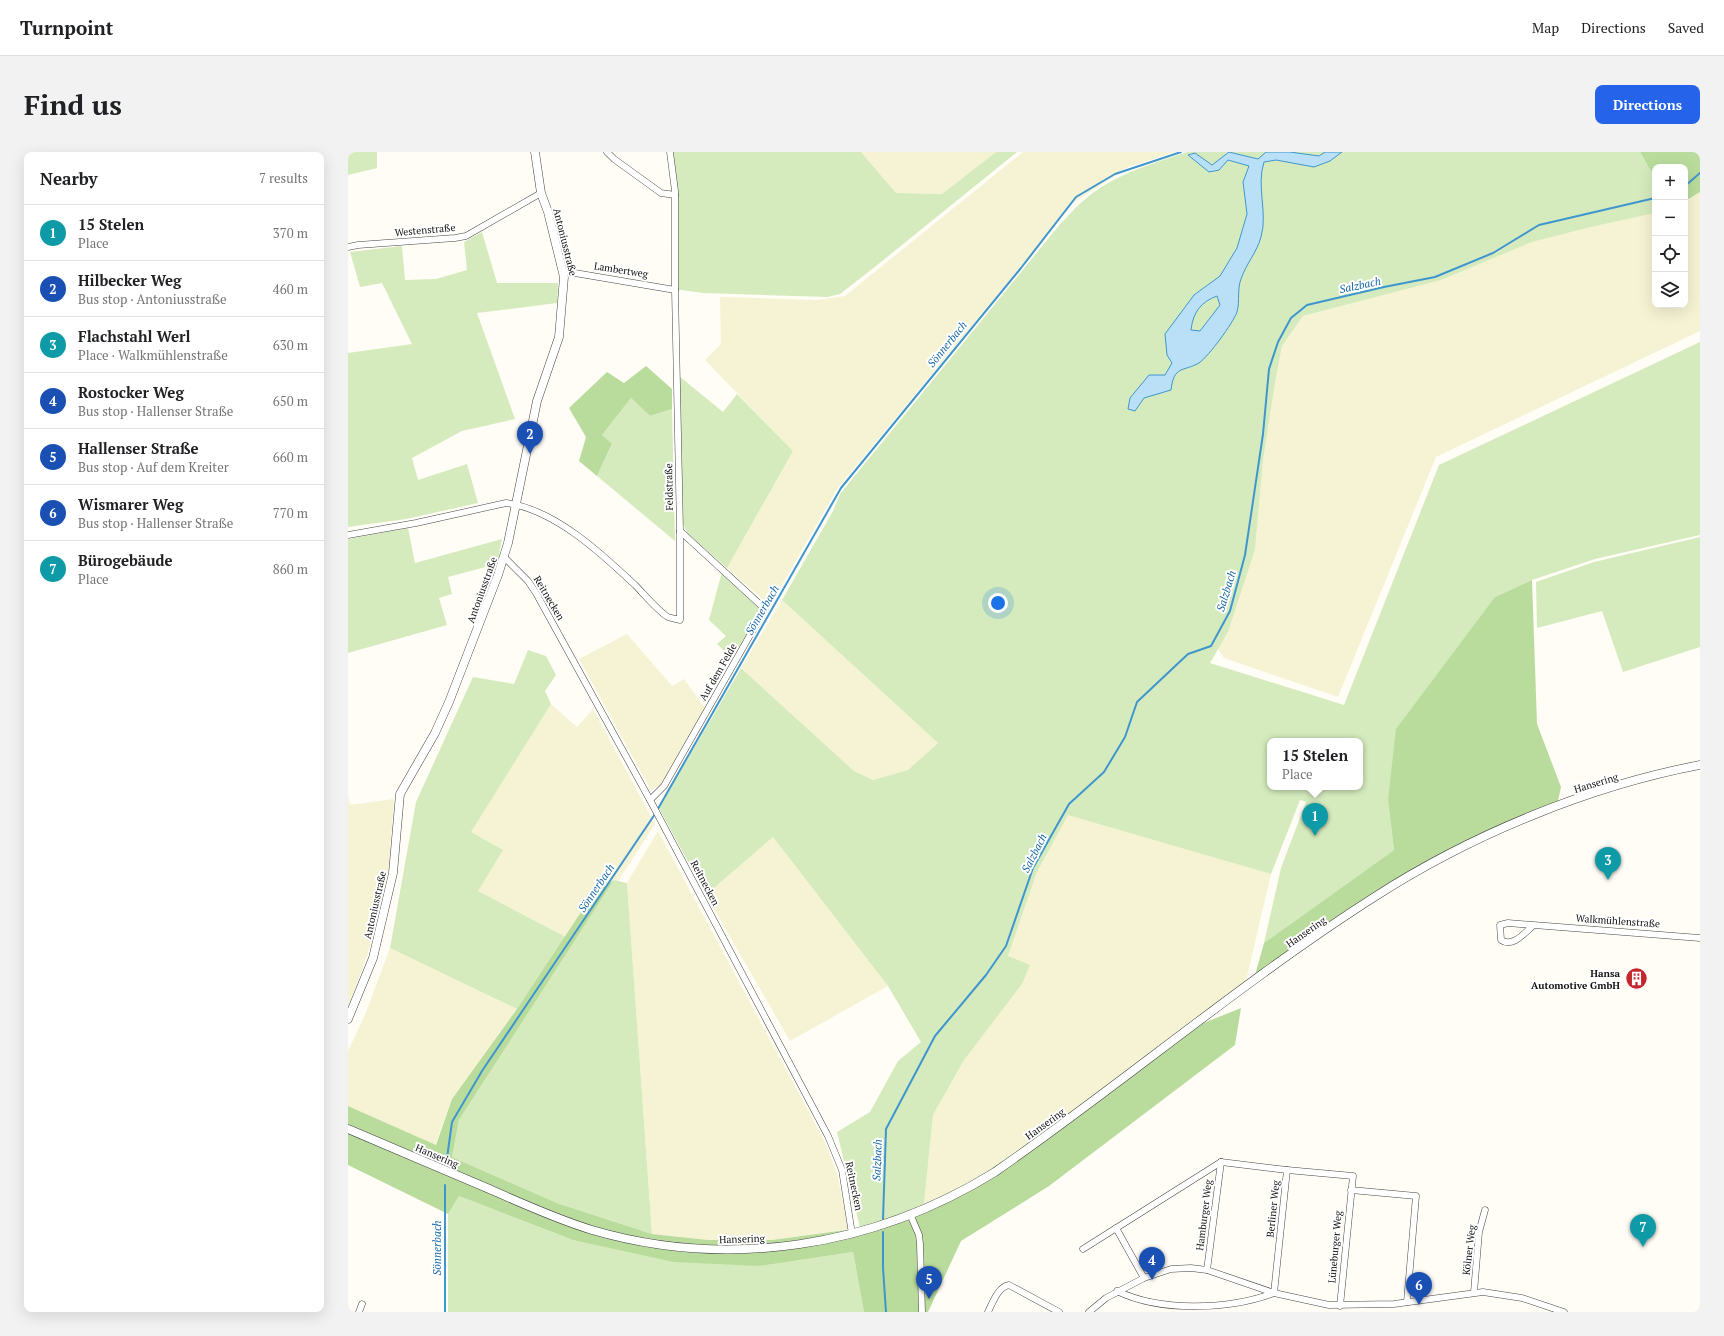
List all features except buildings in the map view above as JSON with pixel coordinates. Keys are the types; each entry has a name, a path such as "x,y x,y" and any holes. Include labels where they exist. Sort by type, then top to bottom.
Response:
{"street":[{"name":"Antoniusstraße","path":"348,1019 373,958 393,873 400,794 436,733 504,557 537,402 559,337 565,284 564,271 548,212 541,193 535,152"},
{"path":"607,152 661,193 675,195"},
{"name":"Feldstraße","path":"516,504 559,522 582,538 667,617 680,620 675,195 670,152"},
{"name":"Westenstraße","path":"348,247 358,244 466,236 541,193"},
{"name":"Lambertweg","path":"564,271 675,290"},
{"path":"348,535 416,524 506,503 516,504"},
{"name":"Auf dem Felde","path":"650,800 664,786 766,609 680,531"},
{"name":"Reitnecken","path":"504,557 528,581 536,593 654,807 836,1153 842,1170 852,1234"},
{"name":"Hansering","path":"348,1129 529,1206 591,1229 625,1238 685,1248 746,1250 818,1242 852,1234 910,1214 963,1191 995,1172 1312,939 1377,895 1476,840 1516,823 1596,793 1653,776 1700,765"},
{"name":"Walkmühlenstraße","path":"1534,925 1513,943 1506,943 1500,940 1500,925 1508,923 1534,925 1700,938"},
{"path":"1083,1249 1221,1162"},
{"name":"Berliner Weg","path":"1221,1162 1287,1170 1274,1293"},
{"name":"Hamburger Weg","path":"1208,1270 1221,1162"},
{"name":"Lüneburger Weg","path":"1287,1170 1352,1176 1340,1306"},
{"path":"1351,1190 1416,1196 1407,1302"},
{"name":"Kölner Weg","path":"1474,1292 1479,1232 1485,1210"},
{"path":"910,1214 919,1235 922,1312"},
{"path":"1116,1228 1144,1278"},
{"path":"1089,1312 1117,1291 1144,1278 1171,1269 1192,1268 1208,1270 1274,1293 1340,1306 1407,1302 1474,1292 1502,1294 1564,1312"},
{"path":"988,1312 1000,1290 1004,1286 1009,1285 1058,1312"},
{"path":"1117,1291 1139,1302 1161,1307 1188,1309 1236,1303 1274,1293"},
{"path":"359,1312 362,1304"}],"shaded area":[{"path":"861,152 996,152 942,194 896,193"},
{"path":"1023,152 1175,152 1128,167 1073,203 837,489 770,606 727,568 793,451 705,360 721,344 720,297 817,300 845,296"},
{"path":"1700,192 1700,331 1436,457 1338,697 1224,658 1218,649 1228,632 1255,550 1263,461 1282,346 1303,316 1440,280 1532,242 1652,214 1652,308 1688,308 1688,199"},
{"path":"782,600 938,743 908,770 873,780 854,771 741,668"},
{"path":"627,634 672,686 684,679 705,708 662,784 651,790 579,659"},
{"path":"551,704 577,727 593,709 655,824 618,881 613,880 593,894 566,937 478,891 470,832"},
{"path":"348,795 350,805 394,799 388,877 368,953 348,1007"},
{"path":"1068,814 1271,874 1245,985 1174,1035 1040,1136 971,1182 924,1204 933,1115 964,1060 1008,956 1037,872"},
{"path":"658,831 825,1142 837,1173 848,1229 772,1240 708,1240 652,1234 627,883"},
{"path":"773,837 888,986 790,1041 706,895"},
{"path":"390,948 517,1009 452,1099 435,1145 348,1106 348,1051 365,1015"}],"green space":[{"path":"348,152 377,152 377,168 348,175"},
{"path":"671,152 861,152 896,193 942,194 996,152 1017,152 840,294 827,297 703,293 675,289"},
{"path":"1187,152 1640,152 1652,173 1652,214 1532,242 1441,280 1303,316 1282,346 1263,461 1255,550 1228,632 1210,663 1344,705 1439,465 1700,342 1700,535 1595,559 1532,580 1495,597 1388,800 1394,850 1264,943 1281,868 1306,802 1300,800 1271,874 1068,815 1037,872 1008,956 1030,965 1022,984 964,1060 933,1115 924,1204 860,1228 837,1132 870,1112 898,1061 921,1042 888,986 773,837 706,895 659,808 741,668 854,771 873,780 908,770 938,743 782,600 833,511 840,494 1061,223 1080,203 1094,192 1132,171"},
{"path":"1640,152 1700,152 1700,192 1688,199 1688,164 1652,164 1652,173"},
{"path":"482,232 497,283 558,283 557,303 477,313 515,419 462,431 412,458 418,480 467,464 478,503 406,519 348,527 348,353 412,344 382,283 360,287 350,252 402,246 405,280 436,279 467,270 464,242"},
{"path":"646,366 672,389 672,409 650,416 631,398 602,435 612,444 597,476 579,461 586,437 569,408 607,372 624,383"},
{"path":"679,376 723,412 737,394 793,451 727,568 687,533 683,523"},
{"path":"631,398 650,416 672,409 675,541 597,476 612,445 602,435"},
{"path":"408,528 415,563 502,539 497,564 448,577 452,594 439,598 447,625 348,653 348,539"},
{"path":"1700,537 1700,647 1623,672 1602,611 1537,628 1536,582 1594,562"},
{"path":"722,572 758,604 759,614 732,658 717,644 726,636 709,620"},
{"path":"1532,580 1537,724 1561,787 1558,801 1457,846 1255,975 1264,943 1394,850 1388,800 1396,729 1495,597"},
{"path":"528,650 546,656 556,675 545,691 551,704 471,832 503,850 478,891 566,937 517,1009 390,948 416,802 473,677 514,684"},
{"path":"614,880 627,883 652,1234 557,1203 452,1157 459,1120"},
{"path":"614,880 459,1120 452,1157 557,1203 652,1234 708,1240 772,1240 860,1228 924,1204 971,1182 1040,1136 1174,1035 1241,1008 1235,1045 1049,1186 961,1241 928,1312 864,1312 853,1252 760,1266 674,1262 573,1240 459,1196 448,1214 348,1165 348,1106 436,1145 452,1099 517,1009 593,894"},
{"path":"459,1196 573,1240 760,1266 853,1252 864,1312 448,1312 448,1214"}],"water":[{"path":"1229,152 1258,159 1266,152 1290,152 1319,156 1325,152 1342,152 1330,161 1314,167 1276,160 1264,162 1261,180 1263,228 1259,242 1241,279 1238,308 1235,317 1209,354 1199,363 1180,370 1174,376 1171,390 1144,398 1135,411 1128,409 1130,398 1149,375 1165,375 1172,363 1167,355 1165,334 1194,295 1220,276 1237,248 1247,214 1243,182 1249,166 1228,160 1219,170 1209,172 1188,155 1195,153 1212,165","holes":["1217,296 1220,305 1200,331 1191,330 1196,313 1206,301"]}],"waterway":[{"name":"Sönnerbach","path":"447,1158 452,1122 482,1071 655,814 841,488 1021,268 1076,197 1115,174 1181,152"},
{"name":"Salzbach","path":"1688,183 1700,173"},
{"name":"Salzbach","path":"883,1219 886,1129 935,1036 986,975 1006,946 1033,868 1069,804 1104,772 1125,737 1137,702 1188,654 1211,646 1230,611 1245,555 1263,434 1269,369 1278,342 1291,318 1307,305 1435,277 1493,253 1539,225 1652,199"},
{"name":"Sönnerbach","path":"445,1185 445,1312"},
{"name":"Salzbach","path":"883,1232 883,1268 886,1312"}],"place":[{"name":"Hilbecker Weg","path":"530,454"},
{"name":"15 Stelen","path":"1315,836"},
{"name":"Flachstahl Werl","path":"1608,880"},
{"name":"Hansa Automotive GmbH","path":"1636,979"},
{"name":"Bürogebäude","path":"1643,1247"},
{"name":"Rostocker Weg","path":"1152,1280"},
{"name":"Hallenser Straße","path":"929,1299"},
{"name":"Wismarer Weg","path":"1419,1305"}]}
